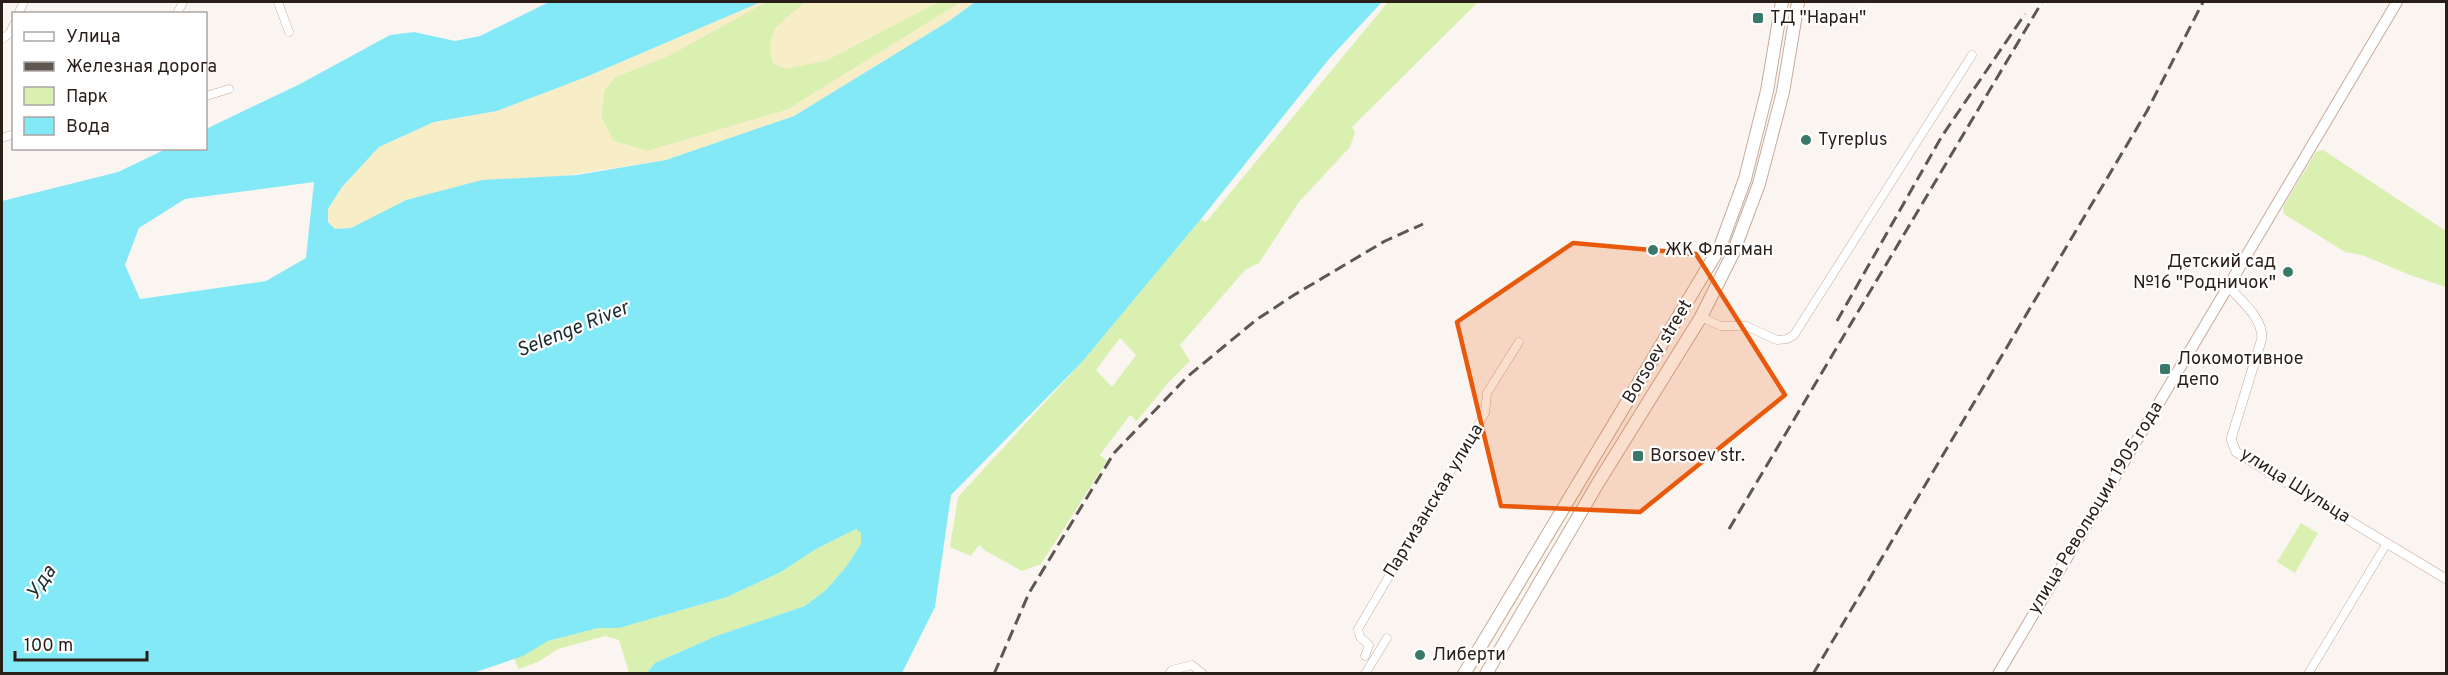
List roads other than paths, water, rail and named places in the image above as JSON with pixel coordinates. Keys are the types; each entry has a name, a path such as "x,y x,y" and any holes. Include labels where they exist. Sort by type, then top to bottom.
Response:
{"main road":[{"name":"Borsoev street","path":"1464,674 1720,247 1745,179 1767,91 1782,2"},
{"name":"Borsoev street","path":"1486,674 1598,483 1701,317 1733,253 1759,184 1783,92 1798,2"},
{"name":"улица Революции 1905 года","path":"1998,674 2397,2"},
{"path":"1685,307 1701,317"}],"street":[{"path":"278,2 288,32"},
{"path":"1701,317 1721,326 1746,326 1778,340 1794,335 1972,55"},
{"path":"207,96 229,89"},
{"name":"улица Шульца","path":"2229,287 2259,321 2262,330 2262,338 2231,439 2236,452 2446,579"},
{"name":"Партизанская улица","path":"1365,656 1369,645 1360,638 1358,629 1485,413 1487,393 1519,342"},
{"path":"2308,674 2386,543"},
{"path":"1365,674 1387,638"},
{"path":"1169,674 1172,670 1192,665 1203,674"}],"water":[{"path":"549,2 761,2 586,77 497,111 434,122 379,147 342,187 328,209 328,222 335,229 351,228 406,200 482,180 577,175 666,160 794,116 949,21 975,2 1382,2 1329,59 1201,219 1082,362 951,495 935,607 902,673 647,673 655,663 716,636 805,606 826,590 846,567 861,544 861,533 856,529 816,549 781,572 727,597 619,628 598,628 548,641 523,656 473,673 2,673 2,201 118,172 164,150 207,150 207,129 300,84 390,35 414,32 455,41 480,36","holes":["314,182 306,258 266,281 140,299 125,265 139,228 185,199"]}],"railway":[{"path":"1729,529 2042,2"},
{"path":"1813,674 2147,111 2203,2"},
{"path":"1837,321 1942,136 2025,14"},
{"path":"994,674 1029,593 1114,453 1187,377 1256,320 1385,241 1423,224"}],"place":[{"name":"ТД \"Наран\"","path":"1758,18"},
{"name":"Tyreplus","path":"1806,140"},
{"name":"ЖК Флагман","path":"1653,250"},
{"name":"Детский сад №16 \"Родничок\"","path":"2288,272"},
{"name":"Локомотивное депо","path":"2165,369"},
{"name":"Borsoev str.","path":"1638,456"},
{"name":"Либерти","path":"1420,655"}],"water label":[{"name":"Selenge River","path":"573,330"},
{"name":"Уда","path":"42,583"}]}
